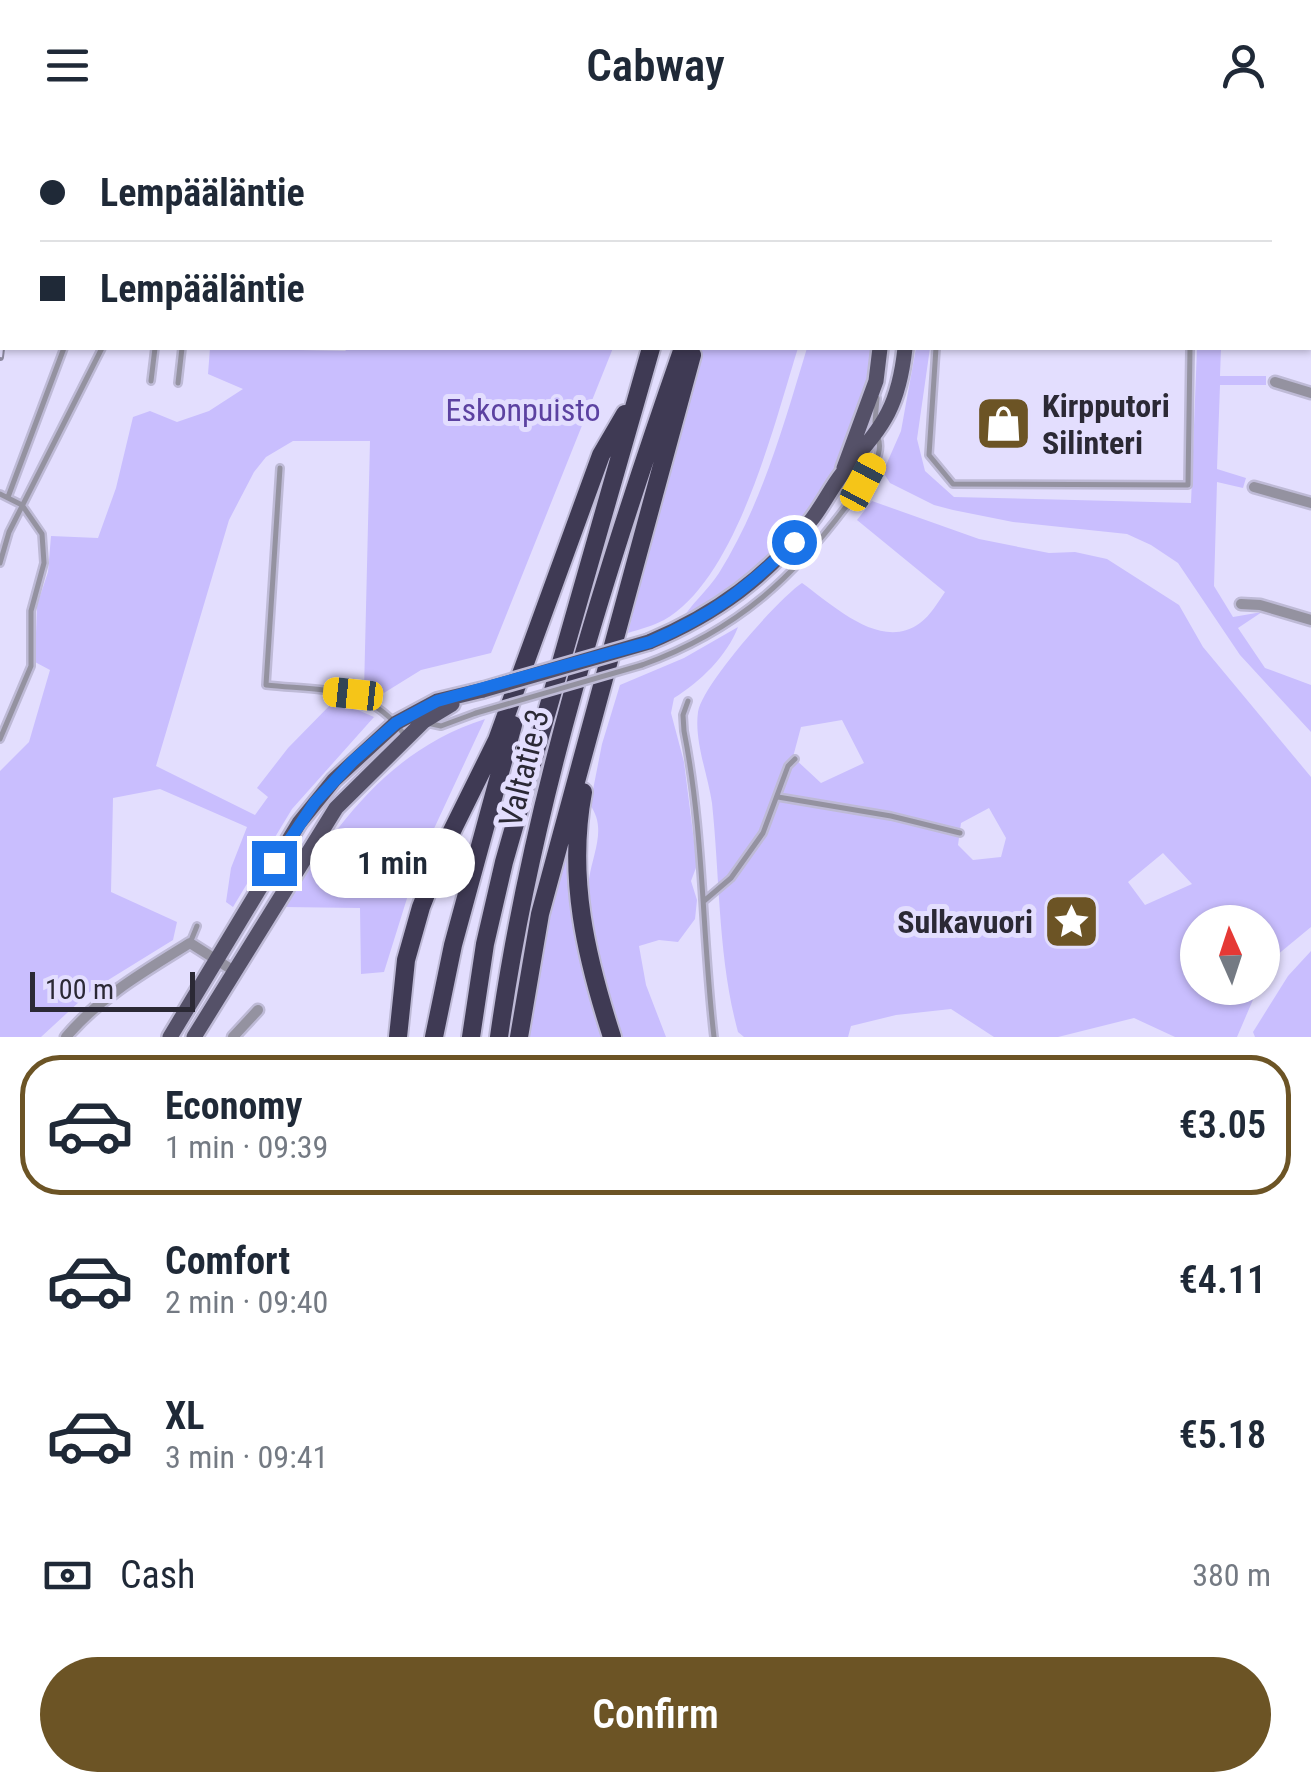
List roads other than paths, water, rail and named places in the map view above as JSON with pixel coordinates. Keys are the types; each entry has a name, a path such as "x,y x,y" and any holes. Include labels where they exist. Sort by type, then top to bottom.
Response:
{"highway":[{"name":"Valtatie 3","path":"471,1037 485,944 534,749 650,350"},
{"name":"Valtatie 3","path":"499,1037 523,895 570,708 682,350"},
{"path":"519,1037 540,914 693,350"},
{"path":"398,1037 406,960 420,907 448,839 497,740 601,455 638,392"},
{"path":"434,1037 454,945 540,622"},
{"path":"601,695 580,806 578,885 580,920 612,1037"},
{"path":"460,1037 485,944"}],"main road":[{"path":"840,476 876,381 880,350"},
{"path":"170,1037 315,802 353,761 396,723 437,701 650,642 708,614 750,585 794,542 840,476 877,436 898,390 905,350"},
{"path":"194,1037 336,808 424,721 483,690"}],"street":[{"path":"1275,382 1311,392"},
{"path":"1254,487 1311,503"},
{"path":"1242,604 1311,620"},
{"path":"66,1037 107,996 190,943 234,971"},
{"path":"232,1037 258,1010"}],"lane":[{"path":"8,496 63,350"},
{"path":"0,563 22,505 101,350"},
{"path":"151,381 155,350"},
{"path":"178,383 182,350"},
{"path":"936,350 928,455 953,484 1188,485 1190,350"},
{"path":"424,721 442,726 476,712 642,665 720,628 757,604 790,576 831,528 880,453 876,381"},
{"path":"280,468 266,684 353,694 376,704 407,739"},
{"path":"0,494 22,505 42,534 44,563 31,612 31,666 0,740"},
{"path":"688,701 684,731 694,786 714,1037"},
{"path":"704,901 732,878 763,833 788,766 795,759"},
{"path":"778,797 891,816 960,833"},
{"path":"190,943 197,926"}],"railway":[{"path":"0,357 1,350"}],"place":[{"name":"Kirpputori Silinteri","path":"1003,424"},
{"name":"Sulkavuori","path":"1072,922"}],"park label":[{"name":"Eskonpuisto","path":"523,410"}]}
